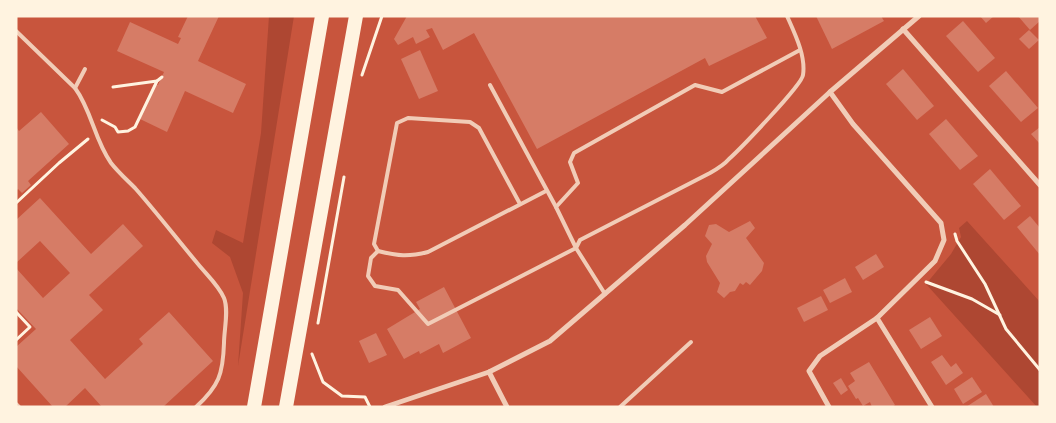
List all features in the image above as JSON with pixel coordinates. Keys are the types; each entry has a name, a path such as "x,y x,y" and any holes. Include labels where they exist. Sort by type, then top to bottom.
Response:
{"highway":[{"path":"254,407 322,16"},
{"path":"286,407 356,16"}],"street":[{"path":"385,407 488,372 550,341 685,225 830,92 919,16"},
{"path":"903,29 1040,185"},
{"path":"828,407 809,371 820,356 877,318 917,280 935,261 944,240 941,223 853,124 830,92"},
{"path":"877,318 932,407"},
{"path":"488,372 507,407"}],"lane":[{"path":"378,251 371,258 368,276 375,286 398,290 428,324 576,248 580,240 710,173 728,161 791,94 803,78 804,63 787,16"},
{"path":"16,31 75,88 82,98 95,135 112,164 135,188 218,289 224,299 226,312 224,360 212,393 196,407"},
{"path":"556,207 578,183 570,162 574,153 694,85 722,92 800,50"},
{"path":"75,88 85,69"},
{"path":"490,85 576,248 605,294"},
{"path":"378,251 374,244 397,123 408,118 470,122 479,128 520,204"},
{"path":"378,251 411,256 428,252 546,191"},
{"path":"620,407 691,342"},
{"path":"16,404 19,407"}],"path":[{"path":"361,78 382,16"},
{"path":"91,121 102,120 115,127 118,132 128,131 135,127 157,81 162,77"},
{"path":"112,86 157,81"},
{"path":"16,203 59,163 95,135"},
{"path":"317,326 345,173"},
{"path":"941,223 953,226 957,241 985,284 1006,329 1040,370"},
{"path":"917,280 972,299 1000,315"},
{"path":"16,312 30,327 16,340"},
{"path":"25,332 29,336"},
{"path":"314,345 312,355 323,382 342,396 365,397 370,407"}],"shaded area":[{"path":"269,16 294,16 238,366 243,293 230,257 212,243 216,230 243,243 261,133"},
{"path":"967,221 1040,302 1040,407 1037,407 926,284 951,254 961,237 959,228"}],"building":[{"path":"188,16 219,16 198,61 246,84 233,113 185,91 167,132 140,119 156,84 158,85 164,72 117,51 130,22 178,44 181,38 178,37"},
{"path":"407,16 755,16 767,38 709,66 705,58 537,149 474,33 443,50 432,28 426,30 430,37 416,44 413,37 398,45 394,39"},
{"path":"816,16 881,16 884,21 832,49"},
{"path":"980,16 994,16 986,23"},
{"path":"1018,16 1040,16 1040,21 1030,30"},
{"path":"963,21 995,58 978,72 946,36"},
{"path":"1029,30 1039,40 1029,49 1019,39"},
{"path":"420,50 438,91 419,99 401,59"},
{"path":"903,69 934,106 917,120 886,84"},
{"path":"1006,71 1038,108 1021,122 989,86"},
{"path":"41,112 69,144 28,181 31,185 22,193 18,189 16,191 16,127 19,131"},
{"path":"946,119 978,156 960,170 929,134"},
{"path":"1040,127 1040,144 1031,134"},
{"path":"990,169 1021,206 1004,220 973,184"},
{"path":"40,198 91,254 123,224 143,246 89,295 103,310 70,340 105,379 143,344 139,339 169,312 213,361 163,407 102,407 85,388 65,407 53,407 16,366 16,347 36,329 16,308 16,268 43,298 70,273 40,241 16,263 16,220"},
{"path":"1030,216 1040,228 1040,255 1017,227"},
{"path":"750,221 755,228 746,238 764,263 762,271 750,285 746,282 743,285 740,283 735,291 730,292 724,298 717,292 720,283 707,262 706,256 712,244 705,236 709,225 716,224 729,232"},
{"path":"876,254 884,267 863,280 855,267"},
{"path":"845,278 852,292 830,303 823,290"},
{"path":"444,287 471,338 443,353 439,344 420,354 419,351 404,359 387,329 420,309 416,302"},
{"path":"821,296 828,310 804,322 797,308"},
{"path":"930,317 942,336 921,349 909,330"},
{"path":"376,333 387,355 369,363 359,341"},
{"path":"942,355 951,367 956,363 963,373 946,385 931,362"},
{"path":"869,362 895,405 892,407 872,407 870,402 863,406 848,386 855,381 850,373"},
{"path":"972,377 982,392 963,404 954,389"},
{"path":"841,378 848,390 841,395 833,383"},
{"path":"986,394 994,407 966,407"}]}
